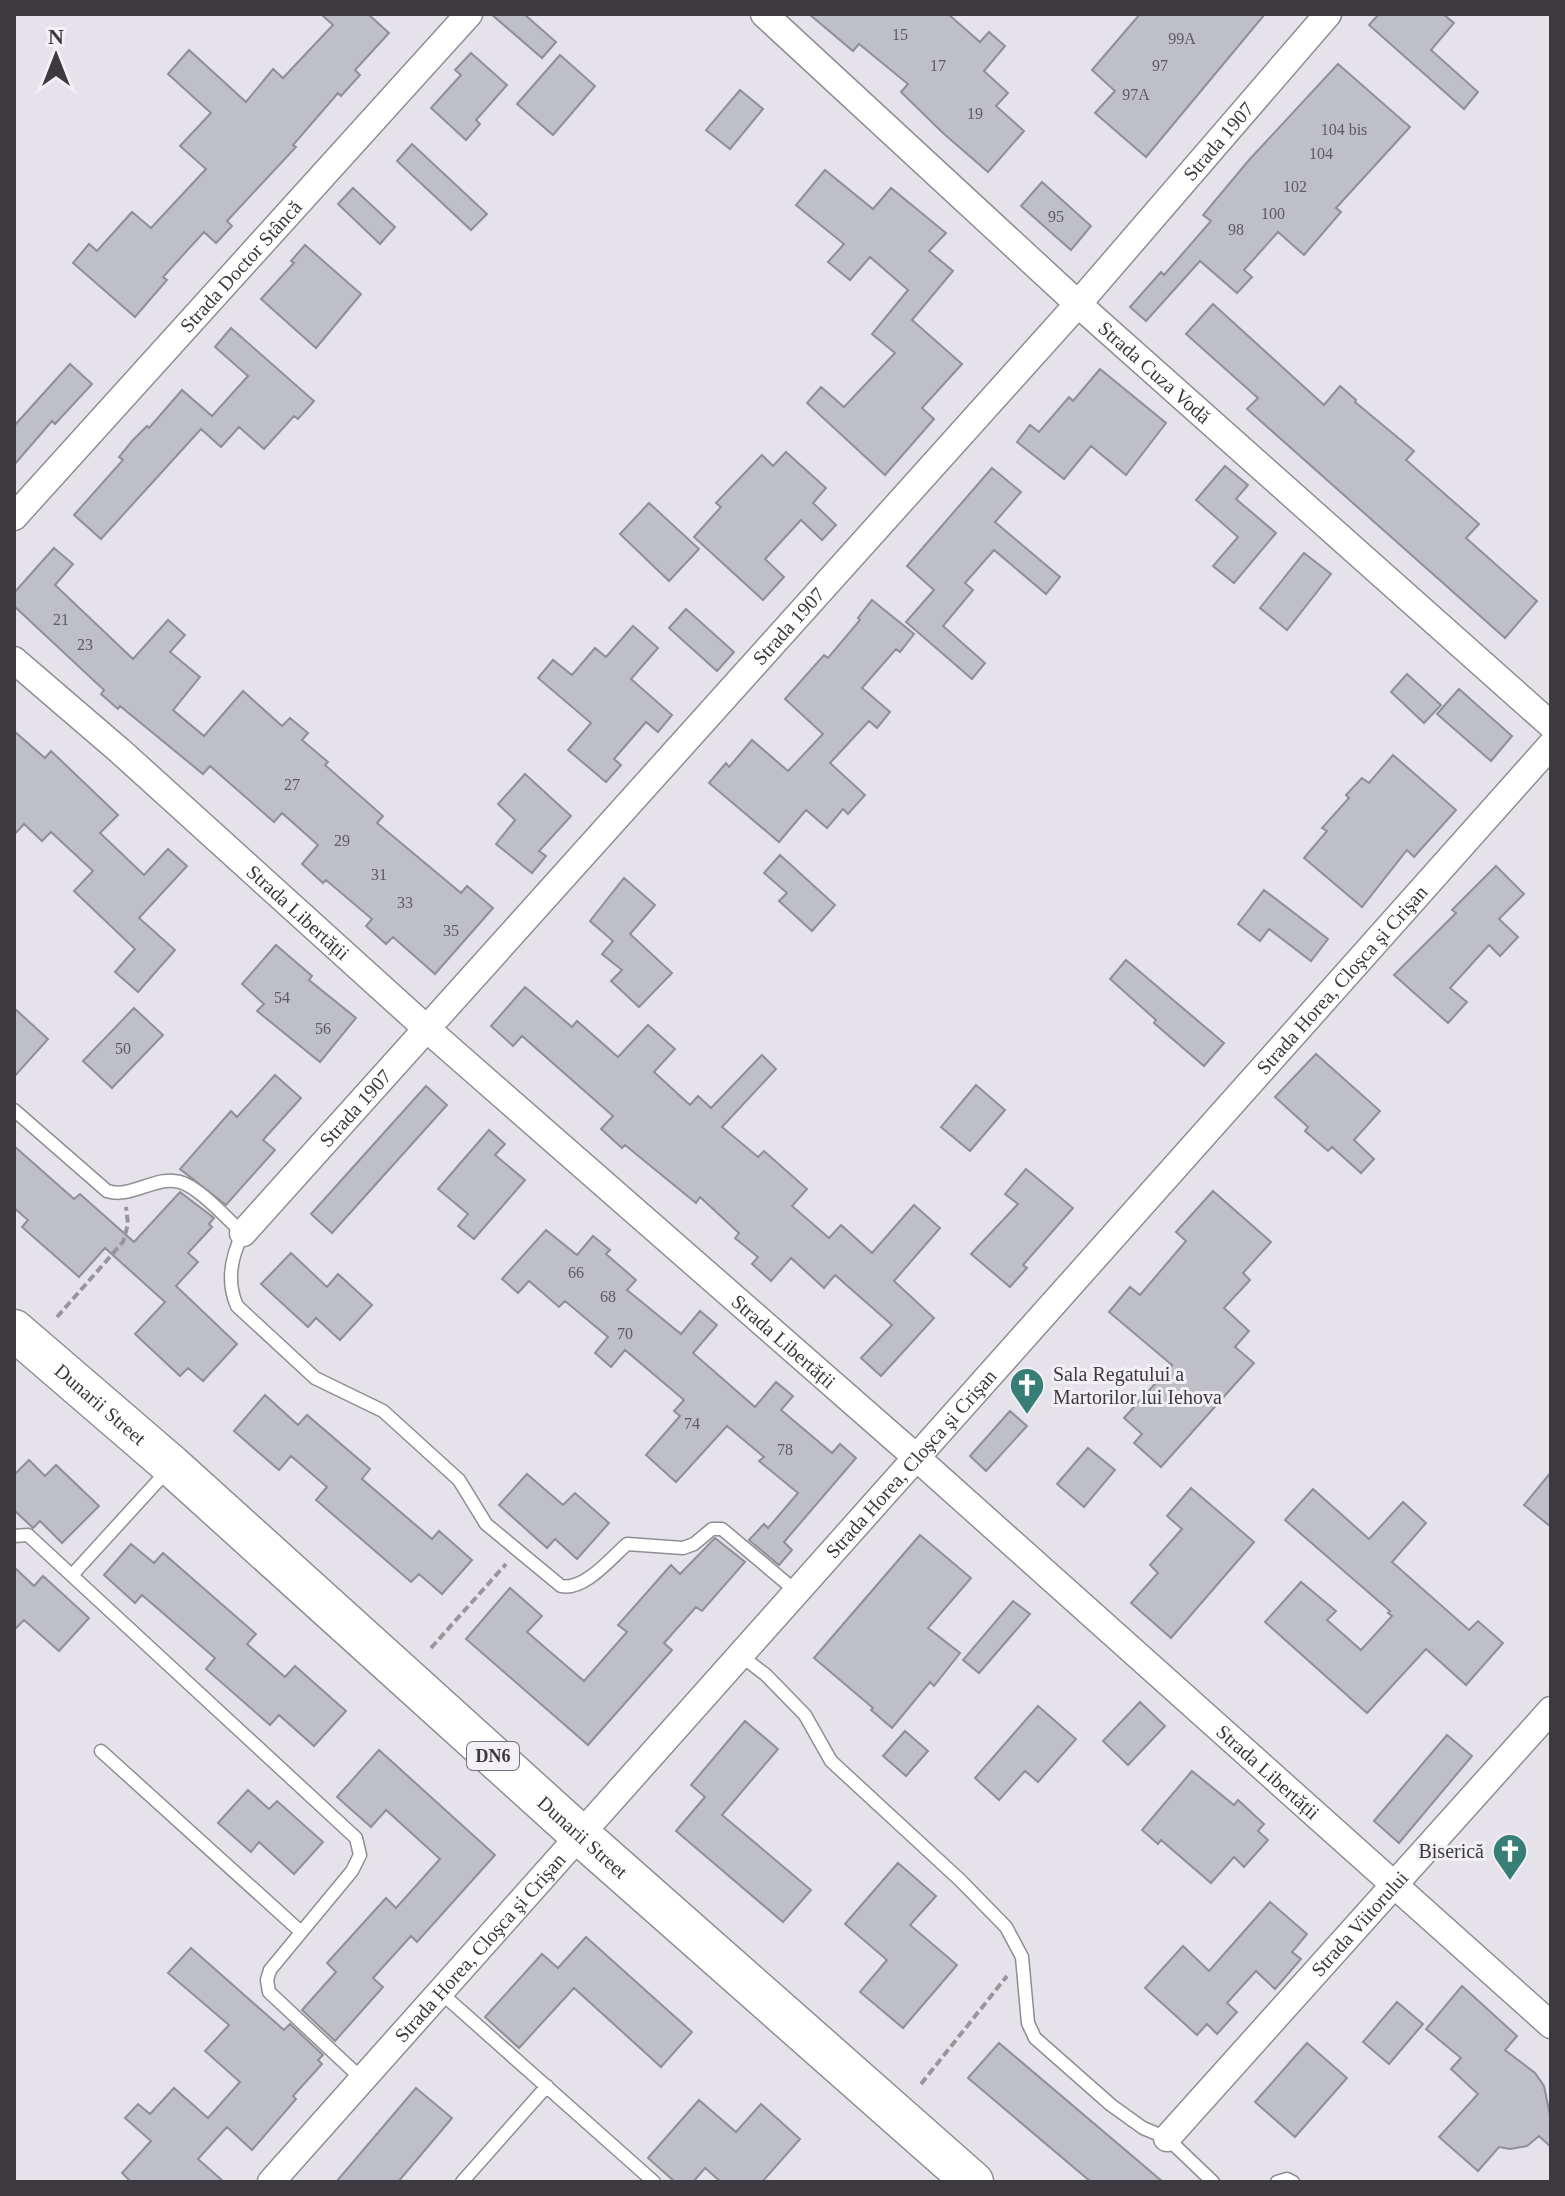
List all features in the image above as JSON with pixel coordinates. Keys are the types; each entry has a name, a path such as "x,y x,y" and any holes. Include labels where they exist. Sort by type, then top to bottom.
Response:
{"main road":[{"name":"Dunarii Street","path":"31,1337 579,1834 973,2182"}],"street":[{"name":"Strada Doctor Stâncă","path":"14,517 469,14"},
{"name":"Strada Cuza Vodă","path":"764,14 1078,304 1551,725"},
{"name":"Strada 1907","path":"243,1233 1078,304 1328,14"},
{"name":"Strada Libertății","path":"14,660 276,890 427,1029 917,1458 1551,2025"},
{"name":"Strada Horea, Cloşca şi Crişan","path":"271,2182 1551,745"},
{"name":"Strada Viitorului","path":"1167,2138 1551,1710"}],"lane":[{"path":"14,1110 107,1191 124,1193 165,1181 178,1181 191,1187 243,1233 231,1265 232,1295 237,1306 315,1378 383,1411 459,1480 486,1524 561,1586 570,1588 582,1583 627,1544 683,1548 694,1544 712,1529 722,1529 797,1592"},
{"path":"73,1574 172,1466"},
{"path":"14,1536 28,1535 73,1574 356,1838 360,1855 352,1871 270,1970 267,1980 269,1992 362,2079"},
{"path":"740,1655 766,1675 805,1715 831,1761 949,1869 1006,1927 1022,1957 1028,2023 1035,2038 1111,2105 1143,2128 1167,2138 1213,2182"},
{"path":"101,1751 301,1932"},
{"path":"440,1992 654,2182"},
{"path":"462,2182 547,2086"},
{"path":"1277,2182 1287,2179 1293,2182"}],"path":[{"path":"31,1337 123,1242 128,1224 124,1193"},
{"path":"431,1648 519,1551"},
{"path":"921,2084 1022,1957"}],"building":[{"path":"321,14 368,14 389,33 355,70 360,75 341,96 338,93 293,145 296,147 227,221 232,226 216,243 204,232 163,277 167,280 135,317 73,263 89,244 97,251 132,212 151,228 206,169 180,146 211,113 168,74 189,50 246,102 273,69 283,78 333,25"},
{"path":"491,14 524,14 556,42 542,58"},
{"path":"809,14 948,14 980,42 989,32 1005,46 984,71 1008,93 996,106 1024,131 988,172 901,92 908,84 859,44 853,51"},
{"path":"1140,14 1265,14 1146,157 1095,113 1115,91 1092,70"},
{"path":"1379,14 1443,14 1454,23 1431,50 1478,92 1464,109 1369,25"},
{"path":"471,53 507,85 476,120 480,124 466,140 431,108 461,75 455,70"},
{"path":"560,55 595,86 553,135 517,104"},
{"path":"1338,64 1410,127 1336,208 1341,212 1304,255 1278,232 1244,270 1252,277 1237,293 1200,261 1146,321 1130,307 1161,272 1164,275 1211,221 1203,215"},
{"path":"740,90 763,109 730,149 706,130"},
{"path":"412,144 487,214 471,230 397,161"},
{"path":"825,170 873,209 891,188 946,233 929,251 953,271 912,320 962,364 922,408 934,419 885,475 807,403 821,387 844,407 895,353 872,334 908,290 870,257 850,280 828,262 844,244 796,205"},
{"path":"1042,182 1091,226 1071,250 1021,206"},
{"path":"353,188 395,227 380,244 338,204"},
{"path":"305,245 361,294 316,348 261,299 294,263 291,261"},
{"path":"1213,304 1324,405 1340,386 1414,451 1406,460 1479,524 1466,538 1537,601 1505,638 1247,409 1258,398 1186,334"},
{"path":"231,328 314,401 298,419 294,416 264,449 239,427 221,447 201,429 101,539 74,515 123,460 119,457 132,441 147,426 149,428 182,390 212,416 248,376 215,347"},
{"path":"70,364 92,384 55,424 52,421 14,465 14,426"},
{"path":"1100,369 1166,423 1126,475 1091,446 1064,479 1017,442 1030,425 1039,432 1069,397 1073,401"},
{"path":"786,452 826,488 813,503 836,525 822,540 801,520 765,559 784,577 763,600 694,537 721,507 716,503 762,455 773,466"},
{"path":"1225,466 1248,485 1236,499 1276,533 1234,583 1213,566 1238,537 1196,500"},
{"path":"992,468 1021,492 995,522 1060,577 1046,594 994,550 965,583 973,590 943,626 985,663 972,679 906,622 934,590 907,566"},
{"path":"649,503 699,549 669,581 620,534"},
{"path":"54,548 73,564 55,585 133,659 168,620 185,635 170,652 200,677 173,710 204,736 243,691 282,726 290,718 308,733 302,740 328,762 325,765 383,816 377,823 461,893 467,886 493,908 435,974 393,937 386,944 366,926 372,919 302,864 318,845 282,813 274,822 210,766 203,774 120,706 118,709 101,694 104,690 14,606 14,593"},
{"path":"1304,553 1331,574 1287,630 1260,608"},
{"path":"872,600 914,634 900,652 896,649 862,688 890,712 877,728 869,721 830,763 865,795 848,814 843,809 827,828 806,810 779,842 709,783 726,763 729,767 752,740 788,771 823,734 785,699 824,655 828,658 860,620 858,618"},
{"path":"686,609 734,652 717,671 669,628"},
{"path":"633,626 658,648 631,679 672,715 658,732 646,722 614,759 621,765 606,782 568,750 591,723 538,678 553,660 572,675 595,648 606,657"},
{"path":"1407,674 1441,705 1424,723 1391,692"},
{"path":"1459,689 1512,736 1491,761 1437,714"},
{"path":"14,731 45,758 51,751 118,815 100,833 144,875 168,849 187,866 139,918 175,950 138,992 115,972 135,949 74,891 93,871 51,832 42,841 24,824 14,835"},
{"path":"1393,755 1456,810 1414,857 1407,850 1362,907 1304,858 1327,831 1322,828 1349,798 1346,795 1362,778 1369,783"},
{"path":"525,774 571,816 539,851 546,856 532,873 496,844 515,820 498,804"},
{"path":"780,855 835,905 812,931 779,901 787,893 764,873"},
{"path":"1496,866 1524,894 1499,919 1518,937 1500,956 1489,945 1450,988 1467,1002 1448,1023 1394,975 1456,913 1452,910"},
{"path":"624,878 655,905 630,934 672,973 639,1007 611,981 622,970 602,954 613,941 590,921"},
{"path":"1264,890 1328,939 1311,961 1269,929 1260,941 1238,924"},
{"path":"276,945 312,976 309,980 356,1018 320,1062 257,1011 264,1004 242,984"},
{"path":"1126,960 1224,1043 1204,1066 1154,1023 1156,1020 1110,979"},
{"path":"525,987 572,1027 577,1021 618,1057 648,1025 675,1049 654,1072 690,1105 698,1096 711,1108 762,1055 776,1069 722,1127 758,1157 764,1151 807,1189 792,1206 829,1238 841,1225 872,1253 914,1205 940,1228 894,1281 934,1318 881,1376 861,1358 892,1325 835,1275 824,1288 791,1258 771,1281 752,1264 758,1257 735,1238 739,1233 700,1197 696,1203 601,1129 613,1116 522,1036 513,1046 491,1026"},
{"path":"14,1008 48,1039 14,1077"},
{"path":"134,1008 163,1035 112,1088 83,1061"},
{"path":"1316,1054 1380,1111 1354,1140 1374,1159 1361,1173 1332,1147 1328,1151 1305,1131 1308,1127 1275,1097"},
{"path":"275,1075 301,1098 263,1140 275,1150 226,1205 180,1169 231,1111 237,1117"},
{"path":"976,1085 1005,1110 970,1151 941,1127"},
{"path":"426,1086 447,1105 332,1233 311,1214"},
{"path":"489,1130 505,1144 495,1155 525,1180 474,1239 458,1226 468,1214 438,1189"},
{"path":"14,1146 74,1199 80,1194 134,1242 180,1192 214,1218 209,1224 212,1227 188,1253 198,1262 176,1286 237,1344 203,1381 188,1368 180,1376 135,1334 165,1302 105,1248 79,1277 22,1227 28,1220 14,1208"},
{"path":"1026,1169 1073,1208 1023,1265 1027,1268 1010,1287 971,1254 1018,1204 1005,1194"},
{"path":"1213,1191 1271,1242 1243,1273 1250,1280 1224,1308 1249,1331 1235,1347 1254,1363 1161,1467 1134,1443 1142,1434 1124,1418 1172,1365 1109,1312 1130,1287 1140,1295 1186,1241 1176,1232"},
{"path":"546,1230 577,1255 593,1236 610,1250 606,1254 636,1280 627,1290 681,1334 700,1311 717,1325 693,1353 755,1407 776,1382 793,1396 781,1410 832,1453 840,1444 856,1458 784,1542 792,1550 779,1565 749,1540 764,1524 768,1528 798,1493 759,1461 764,1457 727,1426 676,1482 646,1455 680,1416 674,1411 684,1400 625,1350 611,1367 595,1353 608,1337 565,1301 559,1307 529,1281 518,1293 502,1279"},
{"path":"291,1253 327,1287 338,1274 372,1305 340,1340 316,1318 308,1327 261,1284"},
{"path":"265,1395 298,1425 307,1415 370,1469 362,1479 432,1539 439,1531 472,1560 442,1594 419,1574 411,1582 316,1500 327,1487 291,1456 279,1470 234,1431"},
{"path":"1010,1411 1027,1426 986,1471 970,1456"},
{"path":"1088,1448 1115,1470 1084,1507 1057,1484"},
{"path":"29,1460 45,1476 56,1465 99,1506 62,1543 40,1521 33,1528 14,1510 14,1475"},
{"path":"1551,1472 1551,1527 1524,1505"},
{"path":"527,1474 563,1505 575,1493 609,1523 577,1559 555,1539 547,1548 499,1505"},
{"path":"1191,1488 1254,1542 1171,1638 1131,1603 1158,1573 1150,1565 1182,1529 1167,1516"},
{"path":"1313,1489 1369,1539 1403,1502 1426,1523 1392,1562 1469,1630 1478,1621 1503,1643 1466,1685 1426,1649 1367,1713 1265,1622 1301,1582 1336,1611 1327,1620 1361,1650 1392,1616 1285,1520"},
{"path":"920,1535 971,1578 928,1628 960,1653 934,1686 930,1682 892,1728 814,1658"},
{"path":"715,1538 745,1562 702,1611 696,1607 664,1643 672,1650 588,1745 466,1639 510,1588 542,1616 527,1632 584,1681 627,1632 618,1625 671,1565 680,1574"},
{"path":"131,1544 154,1563 163,1553 256,1634 247,1644 285,1677 295,1666 346,1711 314,1746 279,1715 270,1725 206,1669 215,1658 142,1595 135,1603 104,1575"},
{"path":"14,1567 34,1586 43,1576 89,1618 59,1651 24,1620 14,1630"},
{"path":"1013,1601 1030,1614 979,1673 963,1660"},
{"path":"1140,1702 1165,1726 1128,1765 1103,1741"},
{"path":"1038,1706 1076,1739 1038,1782 1025,1771 999,1800 975,1778"},
{"path":"745,1721 778,1749 722,1815 811,1890 783,1922 676,1831 705,1797 691,1785"},
{"path":"905,1731 928,1751 906,1776 883,1756"},
{"path":"1447,1735 1472,1756 1399,1843 1374,1821"},
{"path":"379,1750 495,1855 417,1942 411,1936 373,1978 383,1987 335,2041 302,2010 336,1972 327,1963 386,1898 396,1908 440,1859 386,1810 371,1827 337,1797"},
{"path":"1192,1771 1234,1805 1238,1800 1264,1824 1258,1831 1268,1840 1244,1867 1234,1857 1211,1883 1161,1840 1158,1844 1142,1830"},
{"path":"248,1790 269,1809 277,1801 323,1842 294,1874 259,1842 251,1852 218,1823"},
{"path":"898,1863 936,1896 910,1925 957,1965 903,2028 860,1992 887,1960 845,1924"},
{"path":"1270,1902 1307,1934 1292,1952 1301,1959 1275,1989 1256,1971 1227,2003 1237,2012 1217,2034 1207,2024 1197,2035 1145,1988 1183,1946 1209,1971"},
{"path":"586,1937 692,2032 661,2067 574,1988 519,2048 485,2017 542,1954 558,1968"},
{"path":"191,1948 284,2030 290,2024 323,2055 318,2060 322,2064 252,2150 227,2127 198,2159 224,2182 131,2182 122,2173 151,2141 125,2118 138,2104 150,2114 174,2088 208,2118 240,2082 205,2051 229,2025 168,1973"},
{"path":"1462,1986 1517,2036 1505,2050 1535,2073 1544,2086 1551,2120 1551,2147 1539,2136 1527,2146 1499,2147 1478,2171 1439,2137 1478,2094 1451,2069 1461,2058 1426,2029"},
{"path":"1397,2002 1423,2024 1389,2064 1363,2042"},
{"path":"999,2043 1163,2182 1091,2182 968,2078"},
{"path":"1307,2043 1347,2078 1295,2137 1255,2102"},
{"path":"416,2088 452,2118 398,2182 336,2182"},
{"path":"699,2100 736,2132 761,2104 800,2139 762,2182 721,2182 705,2168 693,2182 675,2182 648,2158"}],"place":[{"name":"Sala Regatului a Martorilor lui Iehova","path":"1027,1416"},
{"name":"Biserică","path":"1510,1882"}]}
